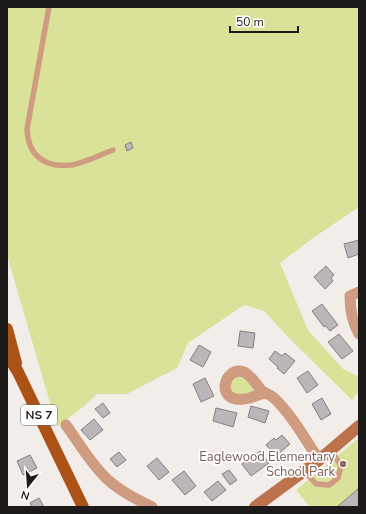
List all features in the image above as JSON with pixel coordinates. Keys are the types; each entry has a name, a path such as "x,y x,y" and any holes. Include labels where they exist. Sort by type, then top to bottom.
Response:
{"main road":[{"name":"NS 7","path":"7,329 18,372"},
{"name":"NS 7","path":"7,354 18,372 83,507"}],"street":[{"path":"359,292 350,296 350,309 354,326 359,334"},
{"path":"264,393 273,397 319,460"},
{"path":"66,424 88,457 107,479 132,497 152,507"},
{"path":"255,507 319,460 359,426"}],"lane":[{"path":"48,7 27,129 27,138 30,145 34,153 40,159 55,166 72,165 113,150"},
{"path":"304,471 316,484 329,485 338,478 341,466 331,449"}],"green space":[{"path":"7,7 359,7 359,207 313,238 280,263 308,330 343,369 359,377 359,391 352,400 289,338 264,311 244,305 188,343 177,368 127,394 97,394 57,427 7,255"},
{"path":"235,377 242,377 250,383 255,391 238,395 231,393 228,384"},
{"name":"Eaglewood Elementary School Park","path":"359,438 359,507 310,507 296,490"}],"building":[{"path":"131,142 133,148 127,151 125,145"},
{"path":"359,240 359,254 348,258 344,244"},
{"path":"326,266 334,275 331,278 333,281 325,289 314,277"},
{"path":"322,304 338,325 330,331 326,326 324,327 312,311"},
{"path":"240,331 255,333 253,348 238,346"},
{"path":"339,334 353,351 342,359 328,342"},
{"path":"199,345 211,352 203,367 190,360"},
{"path":"275,351 282,356 285,353 295,361 284,374 269,359"},
{"path":"308,371 318,385 307,393 297,378"},
{"path":"205,378 214,396 201,402 193,384"},
{"path":"322,398 331,414 321,420 312,404"},
{"path":"103,403 110,413 103,418 95,409"},
{"path":"251,406 269,411 265,423 248,417"},
{"path":"216,408 237,413 233,427 213,421"},
{"path":"94,419 103,430 90,440 81,430"},
{"path":"282,435 290,444 276,456 266,445 274,438 276,440"},
{"path":"260,451 269,463 251,476 242,464"},
{"path":"119,452 126,460 117,467 110,459"},
{"path":"30,455 37,468 23,475 17,461"},
{"path":"157,458 169,472 159,480 147,466"},
{"path":"229,470 237,480 230,485 222,474"},
{"path":"184,471 196,486 185,495 172,480"},
{"path":"218,481 226,490 212,501 204,492"},
{"path":"359,488 359,507 337,507"},
{"path":"39,498 44,507 32,507 30,503"}],"place":[{"name":"Eaglewood Elementary School Park","path":"343,464"}]}
